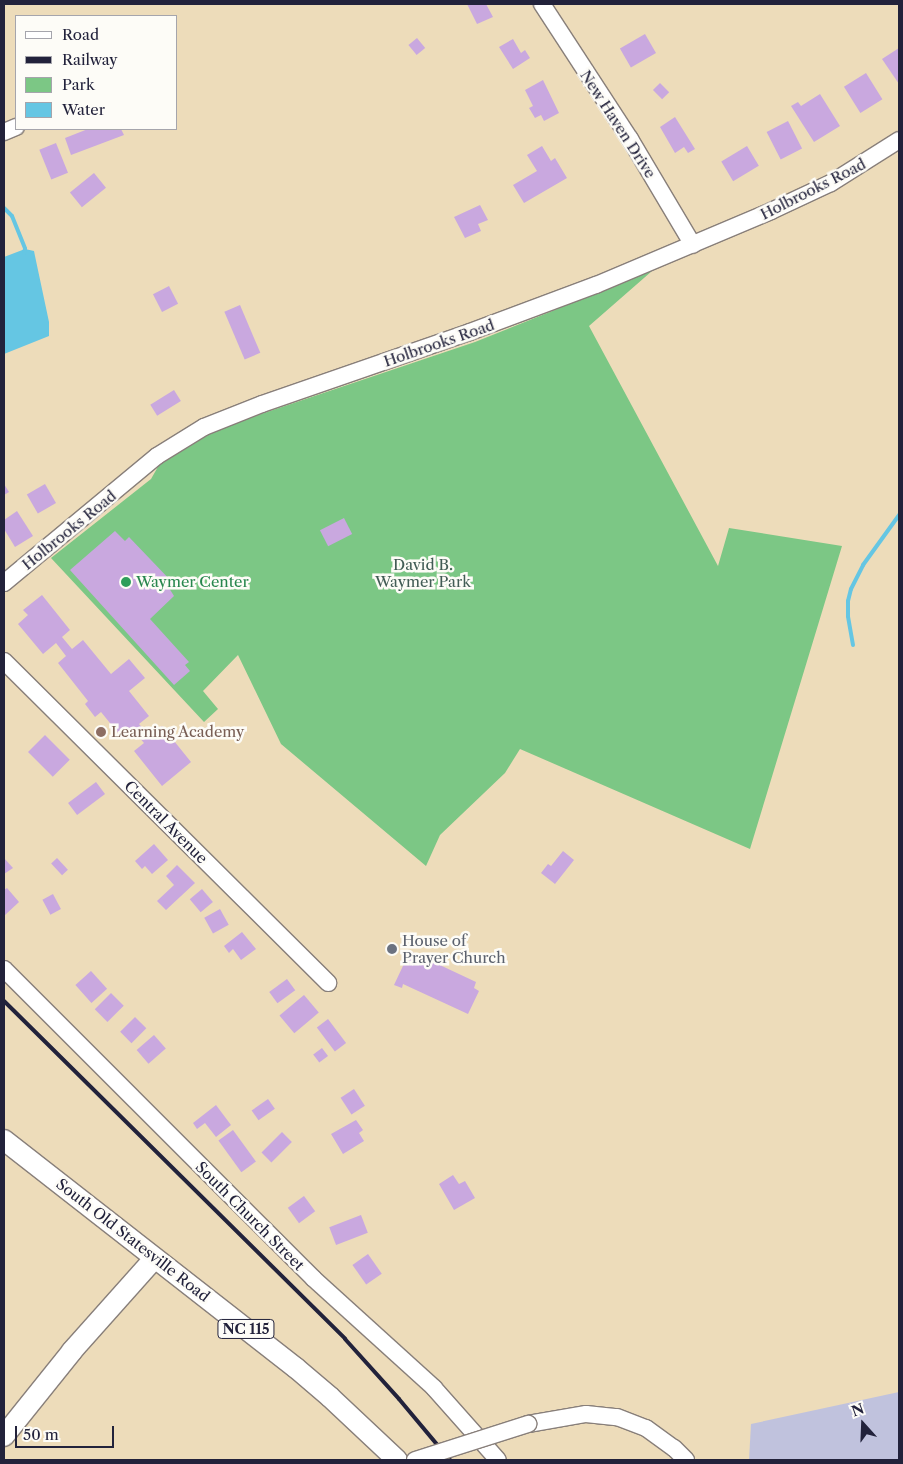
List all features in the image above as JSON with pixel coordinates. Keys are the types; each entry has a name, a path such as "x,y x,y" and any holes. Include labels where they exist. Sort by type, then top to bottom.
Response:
{"main road":[{"name":"South Old Statesville Road","path":"4,1140 310,1380 397,1460"},
{"path":"4,1436 72,1351 154,1259"}],"street":[{"name":"New Haven Drive","path":"542,4 598,93 630,139 693,245"},
{"name":"Holbrooks Road","path":"4,583 157,456 204,427 262,404 534,310 693,245 831,183 899,140"},
{"name":"Central Avenue","path":"4,661 328,983"},
{"name":"South Church Street","path":"4,969 314,1279 434,1388 498,1460"},
{"path":"416,1460 528,1424 586,1414 617,1417 646,1428 674,1448 686,1460"}],"shaded area":[{"path":"899,1392 899,1460 749,1460 751,1424"}],"green space":[{"name":"David B. Waymer Park","path":"652,271 589,326 718,566 729,528 842,546 750,849 520,749 505,773 440,835 426,866 281,744 238,655 203,691 218,709 204,722 51,558 151,479 159,465 213,432 475,342"}],"water":[{"path":"25,249 34,251 49,322 49,336 4,354 4,257"}],"building":[{"path":"467,4 486,4 493,17 477,24"},
{"path":"645,34 656,53 631,68 620,48"},
{"path":"417,38 425,48 417,55 408,45"},
{"path":"513,39 521,53 525,50 530,58 513,69 499,47"},
{"path":"899,48 899,84 882,59"},
{"path":"866,73 882,99 860,113 844,87"},
{"path":"543,80 559,113 544,121 541,115 535,118 529,108 533,106 525,90"},
{"path":"660,83 669,92 662,99 653,90"},
{"path":"820,94 840,126 814,142 791,106 798,102 801,106"},
{"path":"675,117 695,149 688,153 684,147 675,153 660,127"},
{"path":"788,121 802,149 781,160 767,132"},
{"path":"85,130 122,130 124,135 71,155 65,138"},
{"path":"56,143 68,173 51,179 39,150"},
{"path":"542,146 551,161 555,158 567,178 524,203 513,185 537,171 527,155"},
{"path":"747,146 759,166 733,181 721,161"},
{"path":"94,173 106,188 82,207 70,193"},
{"path":"480,205 488,220 478,224 481,231 465,238 454,217"},
{"path":"169,286 178,304 162,312 153,294"},
{"path":"240,305 260,353 245,360 224,312"},
{"path":"174,390 181,401 157,416 150,405"},
{"path":"4,484 9,492 4,495"},
{"path":"45,484 56,503 38,514 27,494"},
{"path":"17,511 33,536 15,547 4,529 4,520"},
{"path":"344,518 352,534 328,546 320,530"},
{"path":"115,531 125,541 129,537 173,583 169,588 174,596 150,619 189,662 185,665 190,671 174,685 70,570"},
{"path":"42,595 70,630 62,637 72,649 83,640 111,674 129,659 145,678 129,691 149,716 139,724 150,737 162,726 191,762 162,786 134,751 144,743 133,730 123,739 101,712 95,717 85,704 88,701 58,663 66,656 56,643 43,654 18,624 28,615 23,610"},
{"path":"45,735 70,760 53,777 28,752"},
{"path":"96,782 105,794 77,815 68,803"},
{"path":"154,844 168,860 152,874 145,866 142,869 135,861"},
{"path":"563,851 574,860 555,884 541,873 548,864 551,866"},
{"path":"4,858 13,868 4,874"},
{"path":"57,858 68,870 62,875 51,863"},
{"path":"177,865 195,883 166,910 157,901 174,885 166,876"},
{"path":"7,888 19,902 4,916 4,890"},
{"path":"202,889 213,902 201,912 190,899"},
{"path":"53,894 61,909 50,915 42,900"},
{"path":"220,909 229,925 213,933 204,918"},
{"path":"242,932 256,949 241,960 233,949 229,953 224,946"},
{"path":"410,951 476,982 474,988 479,991 468,1014 403,984 402,988 394,985"},
{"path":"91,971 107,989 91,1003 75,985"},
{"path":"287,979 295,990 277,1003 269,992"},
{"path":"111,993 124,1006 107,1022 95,1009"},
{"path":"304,995 319,1013 294,1033 279,1016"},
{"path":"135,1017 146,1028 131,1043 120,1032"},
{"path":"328,1019 346,1043 335,1051 317,1027"},
{"path":"154,1035 166,1049 148,1064 137,1050"},
{"path":"322,1048 328,1056 319,1063 313,1055"},
{"path":"354,1089 365,1106 351,1114 341,1098"},
{"path":"268,1099 275,1109 258,1120 252,1110"},
{"path":"216,1105 231,1125 216,1137 205,1123 197,1129 193,1123"},
{"path":"356,1120 363,1130 359,1133 364,1141 343,1154 331,1134"},
{"path":"233,1130 256,1162 241,1172 218,1141"},
{"path":"282,1132 292,1142 271,1162 261,1153"},
{"path":"453,1175 459,1184 465,1181 475,1198 454,1210 439,1184"},
{"path":"304,1196 315,1211 299,1223 288,1208"},
{"path":"361,1215 368,1233 336,1245 329,1227"},
{"path":"368,1254 382,1274 366,1285 352,1265"}],"waterway":[{"path":"4,208 12,216 25,249 24,253"},
{"path":"853,645 848,616 848,601 851,589 863,565 899,515"}],"railway":[{"path":"4,1001 345,1339 450,1460"}],"place":[{"name":"Waymer Center","path":"126,582"},
{"name":"Learning Academy","path":"101,732"},
{"name":"House of Prayer Church","path":"392,949"}]}
